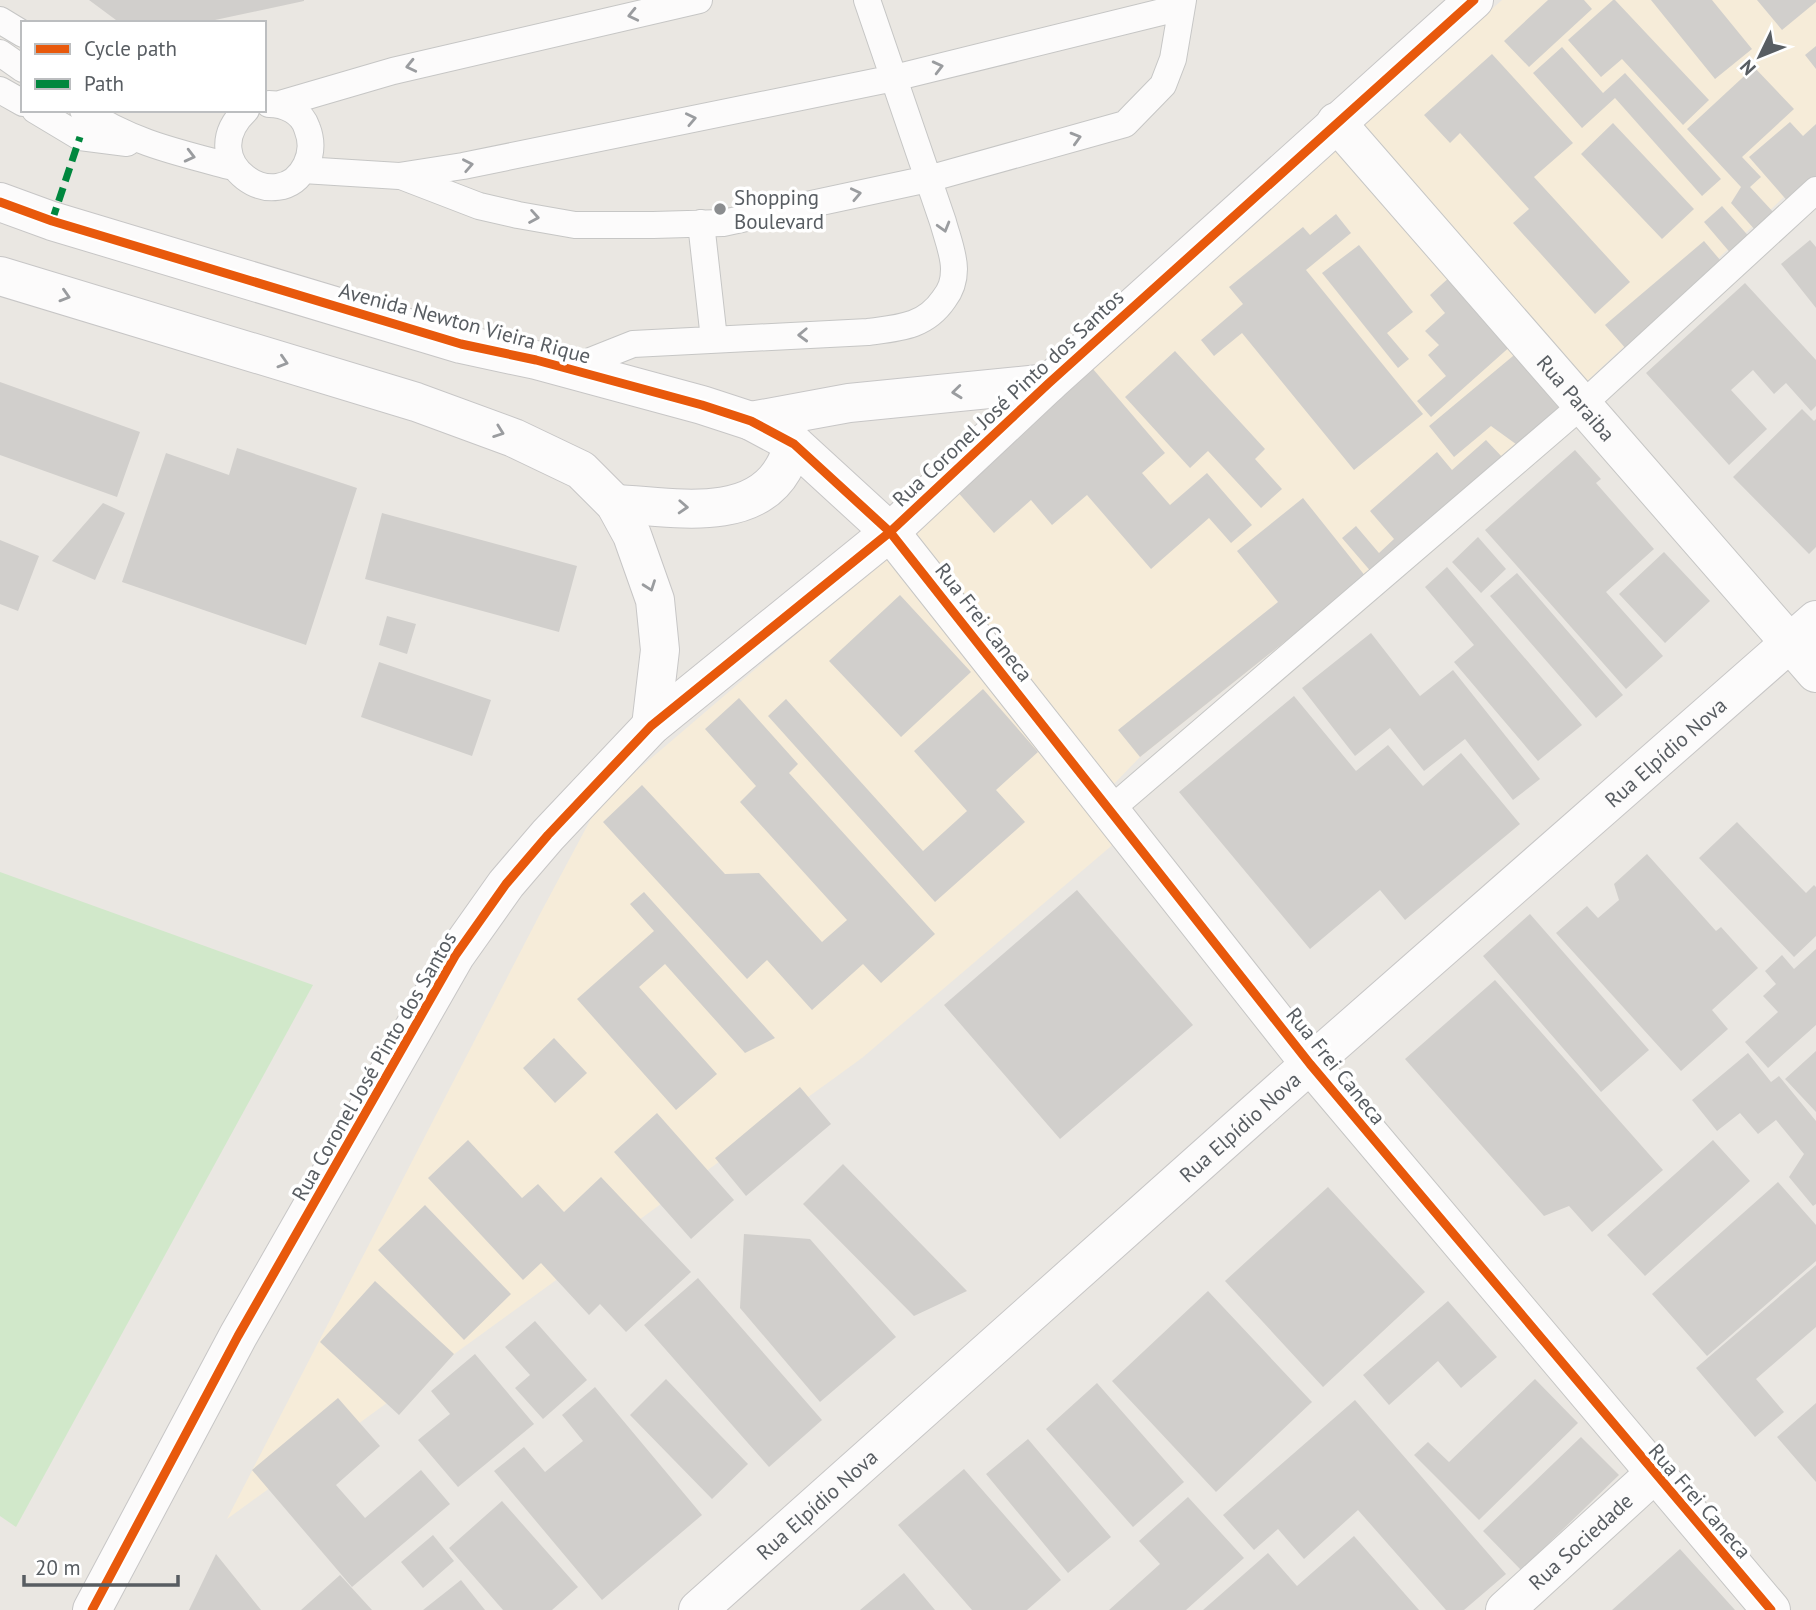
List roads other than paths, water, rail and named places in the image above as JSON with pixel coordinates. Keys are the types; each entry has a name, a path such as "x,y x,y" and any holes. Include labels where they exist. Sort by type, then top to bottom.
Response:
{"street":[{"name":"Rua Coronel José Pinto dos Santos","path":"92,1610 238,1336 455,956 506,884 548,835 651,726 890,532 1049,383 1474,0"},
{"name":"Rua Paraiba","path":"1336,122 1582,405 1803,631 1816,673"},
{"name":"Avenida Newton Vieira Rique","path":"0,202 52,221 461,344 570,369 751,421 794,444 890,532"},
{"path":"0,276 416,402 514,438 581,470 615,504 632,535 655,600 660,650 651,726"},
{"path":"751,421 849,403 1049,383"},
{"path":"615,504 715,509 743,503 762,492 783,471 794,444"},
{"name":"Rua Frei Caneca","path":"890,532 1310,1064 1771,1610"},
{"name":"Rua Elpídio Nova","path":"698,1610 1310,1064 1803,631"},
{"name":"Rua Sociedade","path":"1505,1610 1654,1474"}],"lane":[{"path":"272,104 393,71 699,0"},
{"path":"570,369 633,344 868,332 905,327 923,321 936,311 952,288 954,268 943,222 867,0"},
{"path":"303,170 399,176 463,166 894,78 1162,12 1182,0"},
{"path":"399,176 480,206 575,225 723,223 928,179 1125,124 1163,85 1173,59 1182,0"},
{"path":"0,20 21,33"},
{"path":"0,53 21,68"},
{"path":"0,90 21,102"},
{"path":"244,112 236,120 229,134 228,151 233,167 244,178 260,186 275,187 291,181 303,170 310,155 311,139 306,123 294,111 272,104"},
{"path":"38,112 80,137 158,148 233,167"},
{"path":"86,112 103,124 158,148"},
{"path":"1110,810 1582,405 1816,190"},
{"path":"701,223 714,339"}],"place":[{"name":"Shopping Boulevard","path":"720,209"}]}
